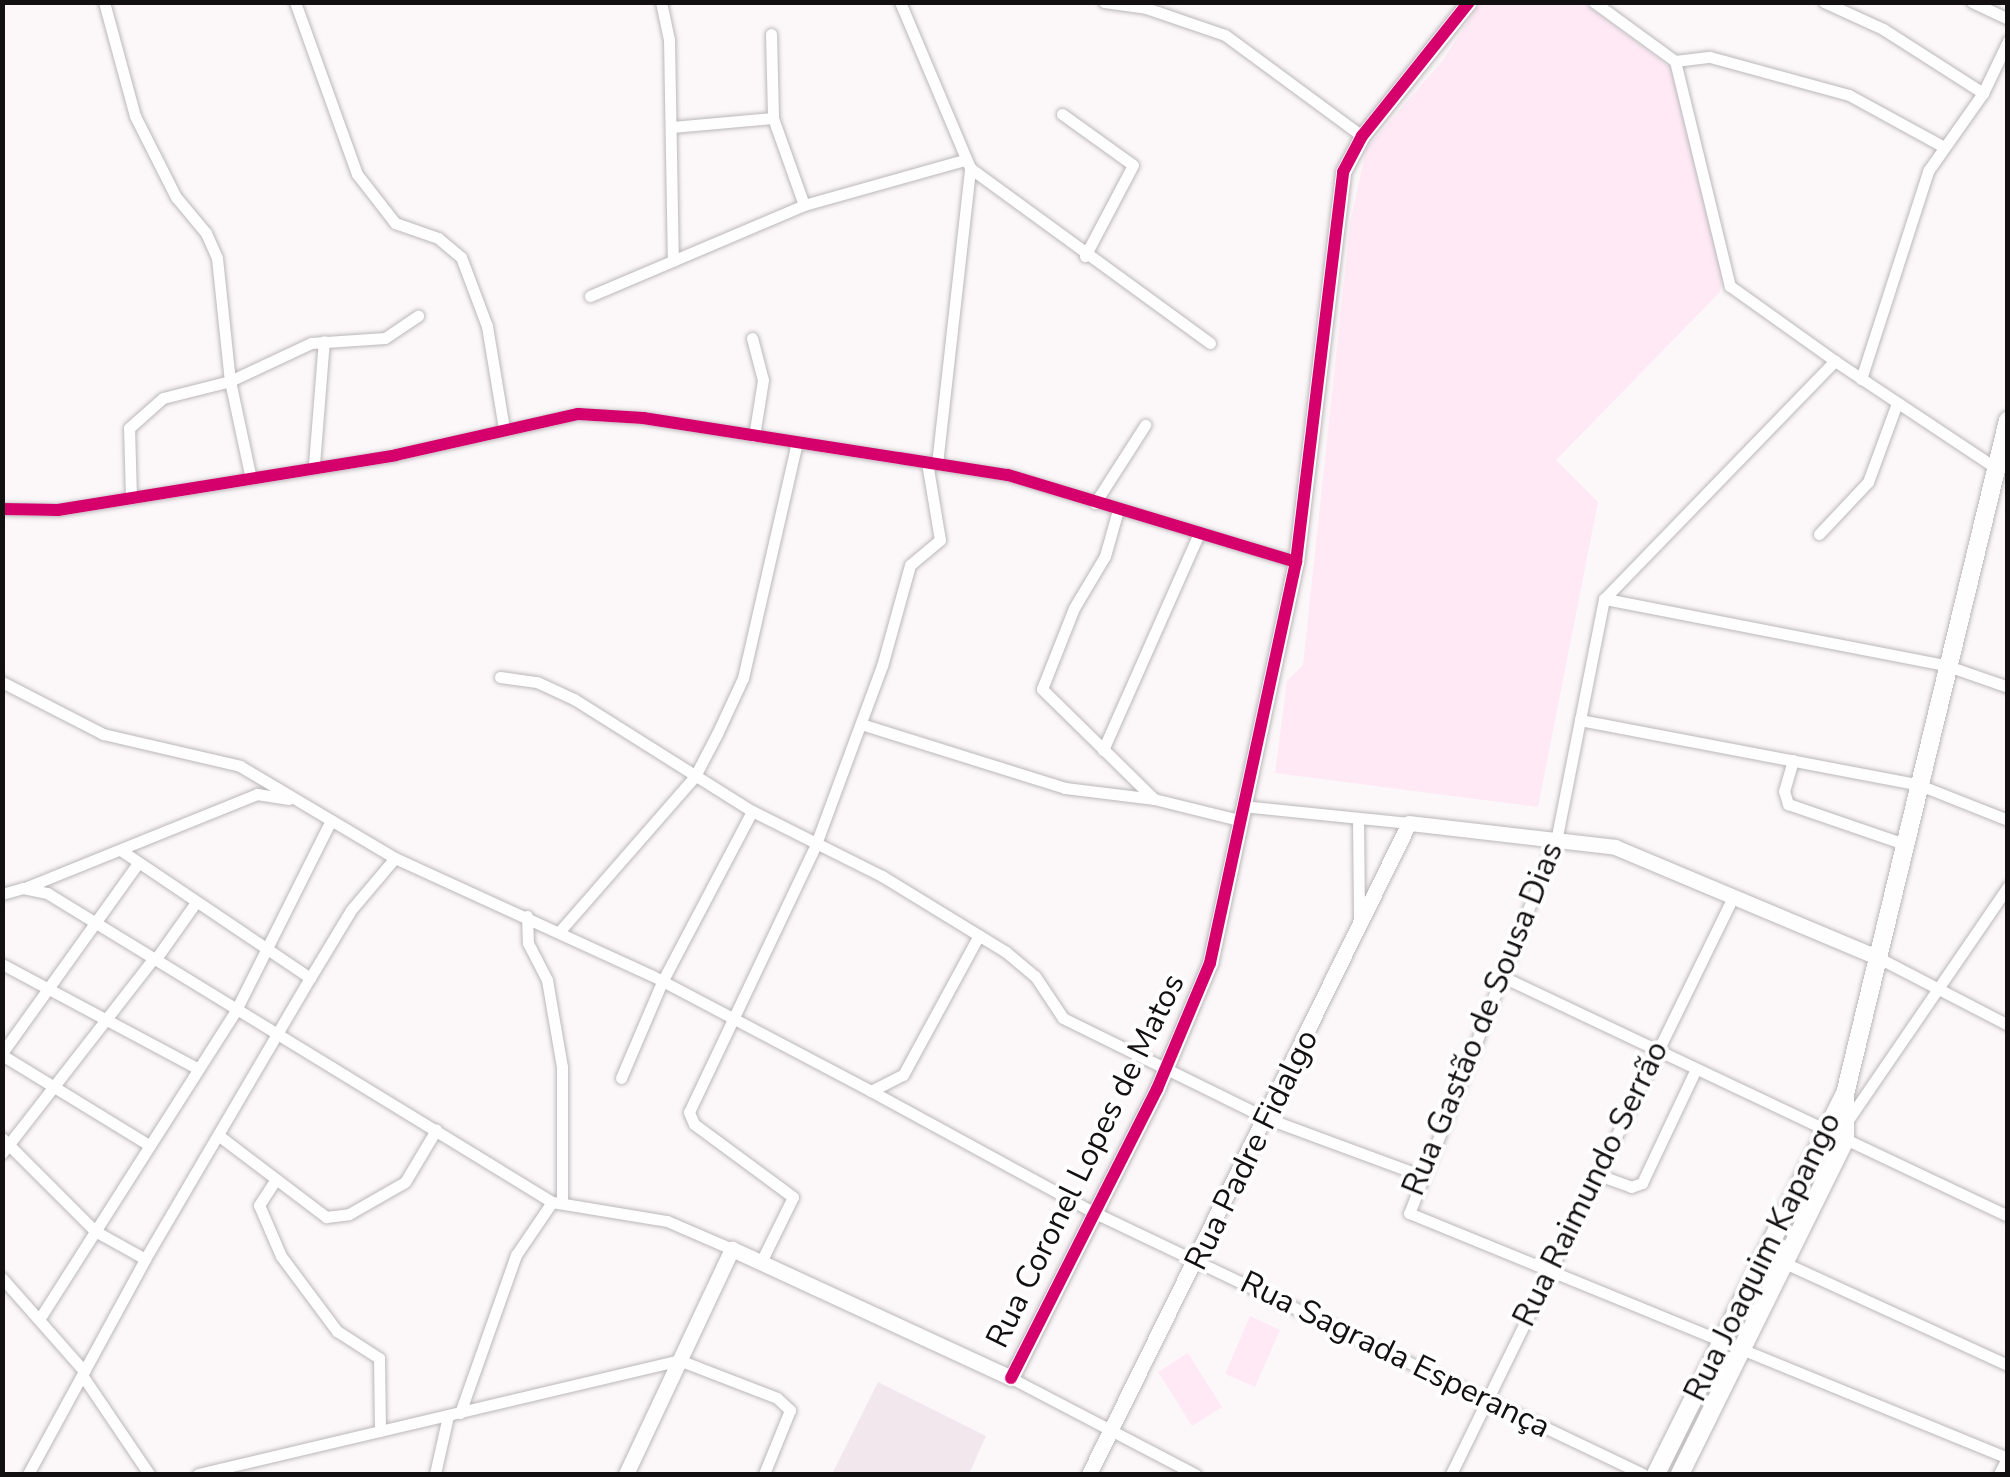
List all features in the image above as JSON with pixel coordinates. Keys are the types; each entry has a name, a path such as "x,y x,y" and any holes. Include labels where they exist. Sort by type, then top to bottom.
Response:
{"main road":[{"path":"1845,1094 1945,665 2008,420"},
{"name":"Rua Joaquim Kapango","path":"1680,1474 1845,1140 1845,1094"},
{"name":"Rua Joaquim Kapango","path":"1656,1474 1822,1130 1845,1094"},
{"path":"1693,1396 1712,1407"},
{"path":"1681,1422 1699,1432"}],"street":[{"path":"104,2 135,116 176,197 206,233 216,258 230,382 250,479"},
{"path":"295,2 357,174 396,223 438,238 461,257 488,326 504,429"},
{"path":"661,2 672,128 674,261"},
{"path":"761,1262 792,1197 690,1118 816,844 861,724 910,565 940,540 932,463 967,164 900,2"},
{"path":"1104,2 1146,8 1225,35 1362,136"},
{"name":"Rua Coronel Lopes de Matos","path":"1011,1378 1166,1069 1210,962 1296,562 1343,172 1362,136 1469,2"},
{"path":"1594,2 1676,61 1730,286 1897,404 1996,468"},
{"path":"1824,2 1883,29 1983,93"},
{"path":"1972,2 2008,20"},
{"path":"771,34 773,118 804,205"},
{"path":"1861,379 1918,194 1942,146 1983,93 2008,41"},
{"path":"1676,61 1710,58 1849,95 1942,146"},
{"path":"1062,114 1132,160 1108,220 1085,256"},
{"path":"672,128 773,118"},
{"path":"590,296 804,205 967,164"},
{"path":"967,164 1085,256 1114,268 1210,344"},
{"path":"130,498 126,467 133,419 174,393 230,382 324,340 385,338 418,316"},
{"path":"752,338 762,380 754,436"},
{"path":"314,464 324,340"},
{"path":"1604,599 1835,361"},
{"path":"1819,534 1868,482 1897,404"},
{"path":"2,509 58,510 250,479 314,464 396,456 578,414 1008,475 1296,562"},
{"path":"1095,503 1144,425"},
{"path":"559,932 695,776 743,678 798,443"},
{"path":"1118,510 1105,556 1074,608 1042,689 1154,799"},
{"path":"1102,750 1199,533"},
{"path":"1604,599 1945,665 2008,687"},
{"name":"Rua Gastão de Sousa Dias","path":"1604,599 1557,836 1408,1209 1414,1217 1548,1275 2007,1457"},
{"path":"500,677 538,682 574,700 752,811 979,935 1035,976 1063,1018 1266,1118 1420,1175"},
{"name":"Rua Sagrada Esperança","path":"3,680 103,734 225,760 395,858 662,982 1092,1212 1198,1259 1643,1474"},
{"path":"1580,720 1917,784 2008,820"},
{"path":"861,724 1065,788 1240,813 1557,836 1656,860 1877,957 2008,1025"},
{"path":"1793,760 1784,790 1788,804 1904,844"},
{"path":"2,894 122,851 257,794 297,800"},
{"path":"620,1078 662,982 752,811"},
{"path":"1358,819 1359,928"},
{"path":"40,1318 236,1010 270,951 331,820"},
{"name":"Rua Padre Fidalgo","path":"1090,1474 1409,823"},
{"path":"122,851 310,978"},
{"path":"28,1474 144,1259 310,978 351,910 395,858"},
{"path":"138,863 2,1054 148,1145"},
{"path":"1848,1120 1935,989 2002,904 2008,886"},
{"path":"23,888 47,893 557,1202 667,1221 1011,1378 1110,1433 1196,1474"},
{"name":"Rua Raimundo Serrão","path":"1453,1473 1734,895"},
{"path":"144,1259 95,1231 5,1145 108,1022 196,902"},
{"path":"434,1474 516,1255 557,1202 562,1067 548,980 528,942 527,916"},
{"path":"871,1091 902,1075 979,935"},
{"path":"2,964 197,1068"},
{"path":"1501,976 2008,1216"},
{"path":"1596,1174 1631,1187 1642,1183 1696,1069"},
{"path":"218,1135 323,1216 349,1214 405,1182 436,1130"},
{"path":"276,1179 260,1205 281,1256 338,1331 379,1358 380,1432"},
{"path":"626,1474 732,1249"},
{"path":"1762,1253 2008,1365"},
{"path":"2,1278 83,1372 149,1474"},
{"path":"198,1474 679,1360 777,1398 790,1410 764,1474"},
{"path":"1999,1474 2007,1457"}],"shaded area":[{"path":"1480,3 1584,3 1671,68 1722,276 1720,292 1556,460 1598,502 1538,807 1275,773 1287,681 1303,665 1350,224 1366,149 1443,60"},
{"path":"1250,1316 1280,1330 1255,1387 1225,1374"},
{"path":"1188,1353 1222,1407 1192,1426 1158,1372"},
{"path":"878,1382 986,1436 969,1474 832,1474"}],"cycle path":[{"path":"1011,1378 1157,1089 1210,963 1296,562 1343,172 1362,136 1469,2"},
{"path":"2,509 58,510 396,455 578,414 643,418 1008,475 1296,562"}]}
